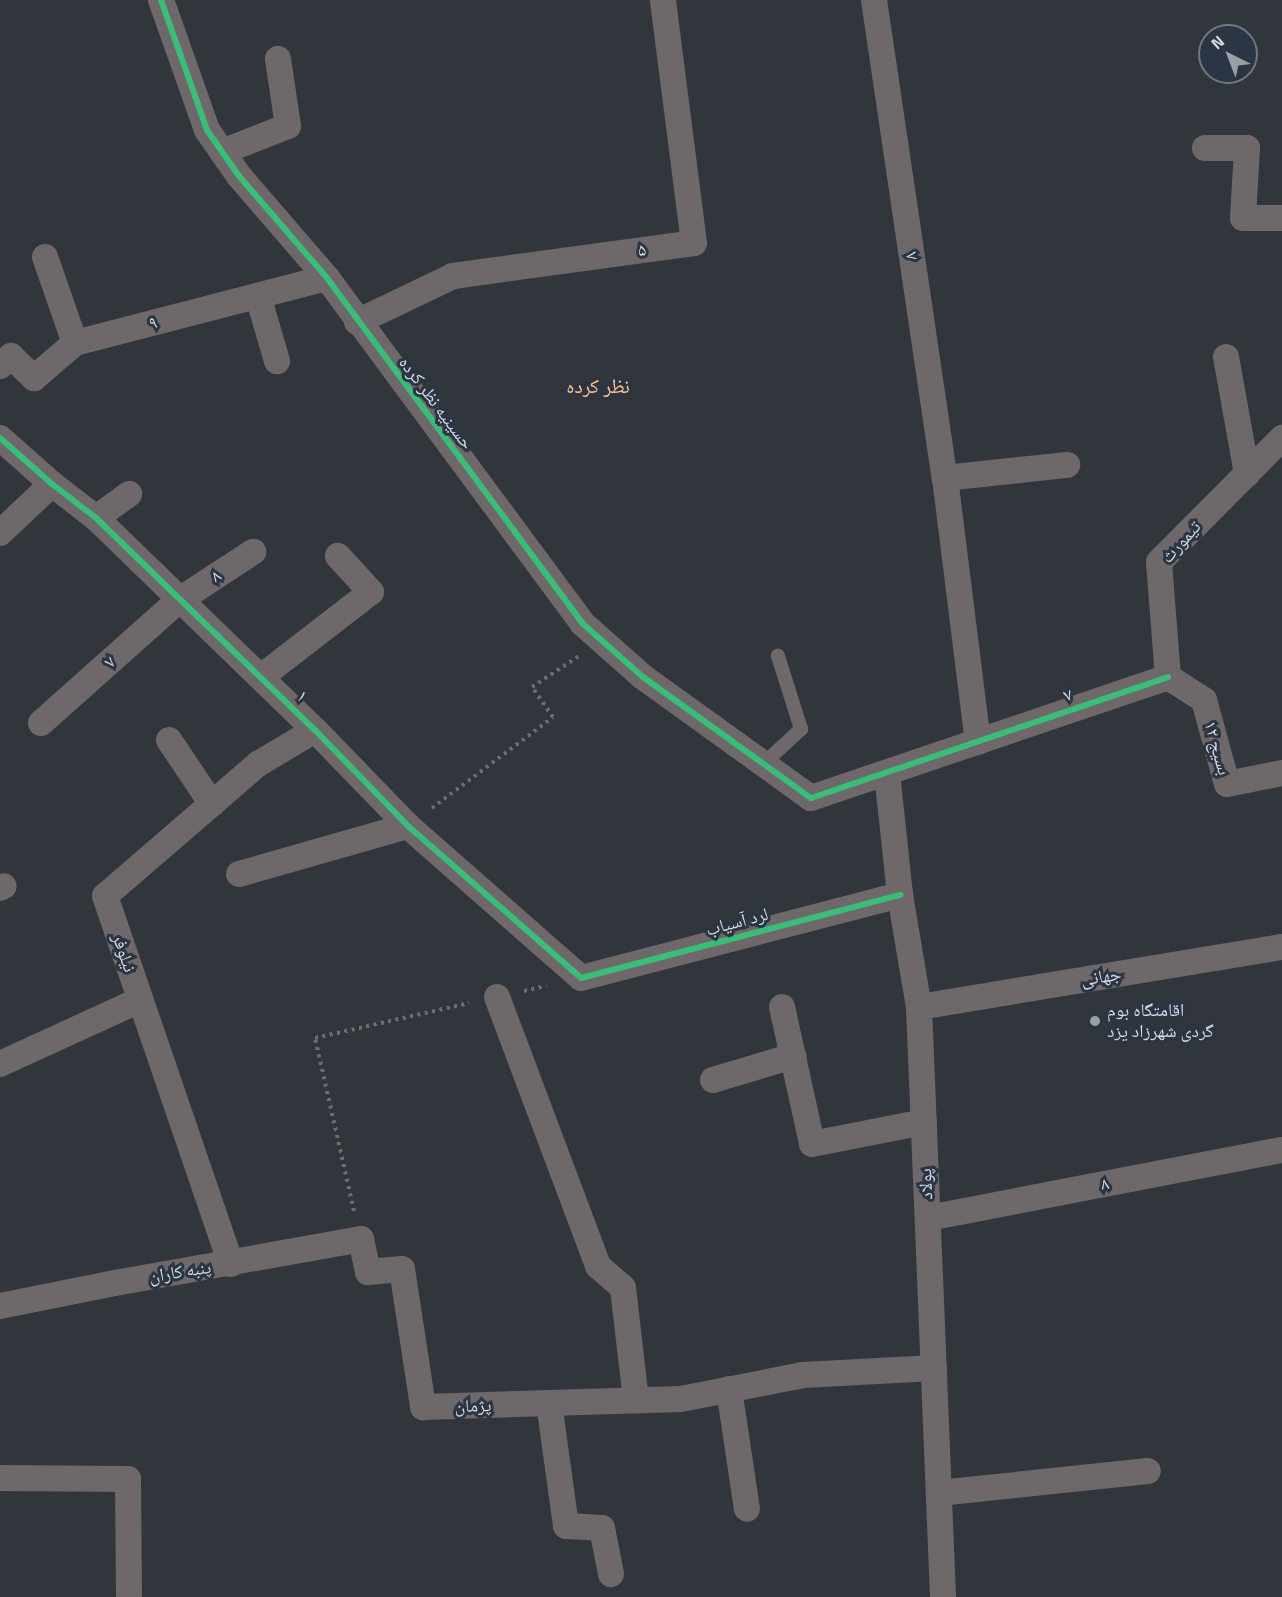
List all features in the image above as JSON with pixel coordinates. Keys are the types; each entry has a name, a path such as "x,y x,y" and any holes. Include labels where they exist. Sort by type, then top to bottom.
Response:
{"street":[{"name":"حسینیه نظر کرده","path":"161,0 207,130 222,152 327,278 357,322 582,623 643,677 811,798 887,772"},
{"name":"۵","path":"357,322 453,276 694,243 663,0"},
{"name":"۷","path":"874,0 945,478 978,742 1168,677"},
{"path":"222,152 288,126 278,59"},
{"path":"1205,148 1247,148 1243,218 1282,218"},
{"path":"45,257 75,343"},
{"name":"۹","path":"0,366 11,356 34,378 75,343 327,278"},
{"path":"258,296 277,361"},
{"path":"1226,357 1247,474"},
{"name":"۱","path":"0,438 52,484 96,518 178,601 261,676 408,826 581,978"},
{"name":"تیمورث","path":"1168,677 1159,562 1282,438"},
{"path":"945,478 1067,465"},
{"path":"0,533 52,484"},
{"path":"96,518 129,494"},
{"name":"۸","path":"178,601 254,552"},
{"path":"261,676 371,592 338,556"},
{"name":"۷","path":"41,723 178,601"},
{"name":"بسیج ۱۲","path":"1168,677 1204,700 1227,784 1282,773"},
{"name":"نیلوفر","path":"231,1264 105,896 258,764 315,730"},
{"path":"169,740 212,804"},
{"path":"887,772 978,742"},
{"name":"پولاد","path":"887,772 900,895 919,1007 943,1597"},
{"path":"239,874 408,826"},
{"name":"لرد آسیاب","path":"581,978 900,895"},
{"name":"جهانی","path":"919,1007 1282,947"},
{"path":"497,997 598,1266 623,1288 636,1400"},
{"path":"0,1064 140,1000"},
{"path":"782,1007 812,1144 924,1122"},
{"path":"713,1080 793,1056"},
{"name":"۸","path":"928,1218 1282,1150"},
{"name":"پژمان","path":"361,1239 368,1272 402,1269 423,1407 681,1399 803,1375 934,1368"},
{"name":"پنبه کاران","path":"0,1306 361,1239"},
{"path":"729,1389 747,1509"},
{"path":"549,1403 566,1526 602,1528 611,1574"},
{"path":"939,1493 1148,1471"},
{"path":"0,1478 128,1479 129,1597"}],"lane":[{"path":"763,765 801,729 778,656"}],"path":[{"path":"408,826 553,717 532,687 602,641"},
{"path":"361,1239 315,1038 581,978"}],"cycle path":[{"path":"161,0 207,130 239,176 327,278 582,623 643,677 811,798 1168,677"},
{"path":"0,438 52,484 96,518 315,730 408,826 581,978 900,895"}],"place":[{"name":"اقامتگاه بوم گردی شهرزاد یزد","path":"1095,1021"}],"district":[{"name":"نظر کرده","path":"598,385"}]}
